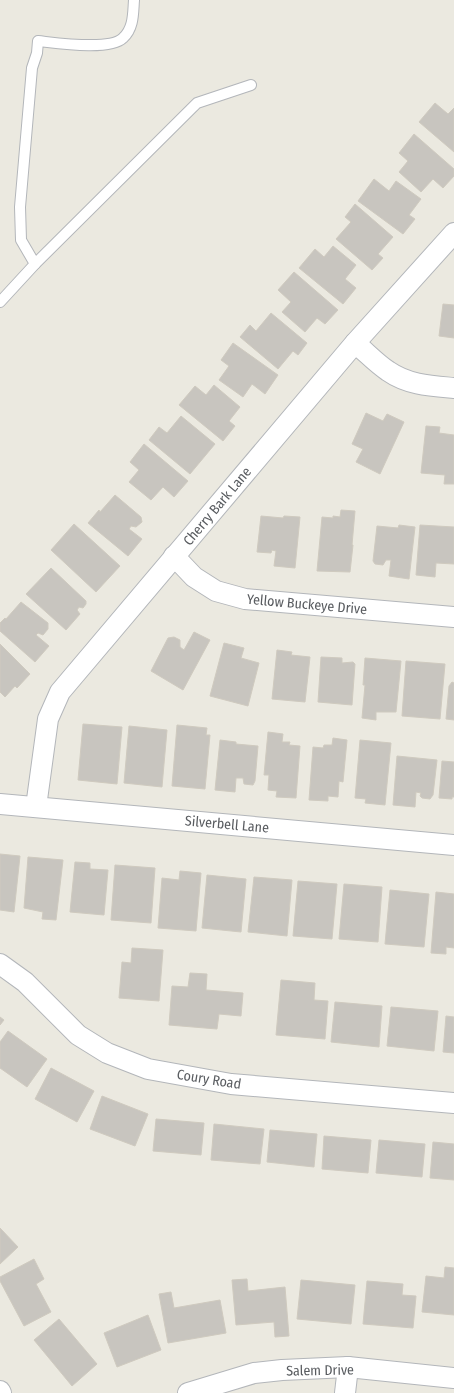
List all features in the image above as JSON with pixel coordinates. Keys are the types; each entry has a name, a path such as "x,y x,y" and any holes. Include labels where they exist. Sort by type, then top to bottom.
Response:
{"street":[{"name":"Cherry Bark Lane","path":"36,807 48,719 60,692 355,343 454,233"},
{"path":"355,343 388,371 401,378 416,383 454,388"},
{"name":"Yellow Buckeye Drive","path":"174,556 194,577 216,591 245,599 454,617"},
{"name":"Silverbell Lane","path":"0,804 454,845"},
{"name":"Coury Road","path":"0,964 25,982 78,1035 107,1053 148,1069 231,1084 454,1103"},
{"path":"345,1393 348,1367"},
{"name":"Salem Drive","path":"188,1393 254,1373 282,1370 348,1367 454,1378"}],"lane":[{"path":"35,264 21,240 20,207 32,68 37,53 38,41 92,45 110,44 123,38 132,23 134,0"},
{"path":"0,302 35,264 196,103 251,85"}],"building":[{"path":"435,103 448,114 454,108 454,152 419,122"},
{"path":"414,134 454,169 454,176 443,188 433,179 421,192 399,172 408,161 399,153"},
{"path":"374,179 389,191 396,181 421,199 409,215 415,219 403,234 358,201"},
{"path":"355,204 393,237 378,254 383,258 372,270 336,239 351,222 345,217"},
{"path":"333,246 356,265 345,279 356,288 343,304 299,268 315,249 324,257"},
{"path":"294,272 338,310 325,324 317,318 305,332 282,312 291,302 278,290"},
{"path":"443,304 454,305 454,338 439,336"},
{"path":"271,313 307,343 298,355 293,351 278,369 240,337 250,325 256,331"},
{"path":"233,343 278,375 265,394 252,384 243,397 219,380 229,366 221,360"},
{"path":"214,385 240,407 229,421 235,426 223,441 179,405 195,386 206,395"},
{"path":"366,413 383,421 387,414 404,422 380,474 356,462 363,449 352,444"},
{"path":"181,416 215,444 190,474 149,440 159,427 167,433"},
{"path":"426,426 440,427 439,433 454,435 454,484 444,484 445,475 421,473"},
{"path":"144,444 188,481 174,497 163,487 151,500 129,482 139,470 130,462"},
{"path":"115,495 141,517 142,522 136,527 131,526 129,529 142,539 128,556 88,523"},
{"path":"341,510 355,511 350,572 317,571 322,517 340,517"},
{"path":"261,516 283,518 284,516 300,517 295,568 274,566 276,551 272,550 271,553 257,552"},
{"path":"74,524 120,566 96,592 51,550"},
{"path":"399,525 415,527 409,579 389,576 391,560 386,560 383,565 375,564 373,561 377,526 398,528"},
{"path":"420,525 454,527 454,564 436,563 435,577 416,575"},
{"path":"51,568 86,601 83,608 79,607 77,610 80,614 66,630 26,594"},
{"path":"21,602 48,623 48,629 43,635 38,633 36,635 49,646 35,662 0,631 0,623 5,618 6,619"},
{"path":"194,632 210,640 183,690 151,671 168,638 174,637 180,640 180,647 184,650"},
{"path":"224,643 244,648 241,658 259,663 248,706 210,696"},
{"path":"0,644 30,674 17,688 15,686 5,697 0,692"},
{"path":"277,650 292,652 291,655 310,657 305,702 272,699"},
{"path":"321,657 342,658 342,663 353,662 355,664 352,705 318,702"},
{"path":"365,658 401,661 396,712 376,712 376,720 362,718 365,685 363,685"},
{"path":"406,661 445,664 440,719 402,716"},
{"path":"452,682 454,683 454,720 446,719 449,686"},
{"path":"83,724 122,727 117,784 78,780"},
{"path":"177,725 207,728 206,735 210,735 205,789 172,786"},
{"path":"129,726 167,730 162,787 124,783"},
{"path":"268,732 283,734 282,742 290,742 289,745 300,746 296,798 276,797 277,791 268,790 269,775 264,775"},
{"path":"333,738 347,740 343,782 339,781 338,797 328,796 328,801 309,800 313,747 323,748 324,745 332,745"},
{"path":"220,740 236,742 236,744 258,746 255,781 253,785 244,784 243,778 236,778 235,792 215,790"},
{"path":"360,740 391,743 385,805 365,803 366,799 355,798"},
{"path":"397,756 437,760 433,795 430,799 422,798 420,796 421,793 416,792 415,807 393,805"},
{"path":"442,761 454,762 454,797 452,797 452,799 439,798"},
{"path":"0,854 20,856 14,912 0,910"},
{"path":"28,857 63,860 56,920 42,919 43,912 24,908"},
{"path":"75,862 90,863 90,869 108,870 104,915 70,912"},
{"path":"115,865 155,868 151,923 111,920"},
{"path":"180,871 201,873 196,931 158,928 162,878 179,880"},
{"path":"207,875 246,879 241,932 202,928"},
{"path":"254,877 292,880 287,936 248,932"},
{"path":"298,881 337,884 332,939 293,936"},
{"path":"344,884 382,887 378,942 339,939"},
{"path":"390,890 429,894 424,947 385,944"},
{"path":"436,892 454,894 454,948 446,947 446,954 431,953"},
{"path":"132,948 163,950 159,1001 119,998 122,962 131,963"},
{"path":"190,973 207,974 206,990 243,993 241,1016 219,1014 217,1029 169,1025 172,986 188,987"},
{"path":"281,980 315,983 314,1000 328,1001 325,1039 276,1035"},
{"path":"335,1002 382,1006 379,1047 331,1042"},
{"path":"391,1007 438,1011 434,1051 387,1046"},
{"path":"446,1016 454,1017 454,1053 443,1052"},
{"path":"0,1017 4,1020 0,1025"},
{"path":"8,1031 47,1059 27,1087 0,1068 0,1042"},
{"path":"51,1068 94,1091 77,1122 35,1099"},
{"path":"102,1096 148,1114 135,1146 90,1129"},
{"path":"156,1119 204,1123 201,1155 153,1151"},
{"path":"214,1124 264,1129 260,1164 211,1160"},
{"path":"270,1130 317,1134 314,1167 267,1162"},
{"path":"324,1136 371,1140 368,1173 322,1169"},
{"path":"379,1140 425,1144 422,1177 376,1173"},
{"path":"433,1142 454,1144 454,1180 430,1178"},
{"path":"0,1228 18,1247 0,1264"},
{"path":"34,1259 44,1279 36,1284 51,1312 24,1326 0,1281 0,1277"},
{"path":"445,1267 454,1268 454,1315 422,1312 426,1276 444,1278"},
{"path":"247,1279 248,1291 285,1287 289,1336 275,1337 274,1322 236,1325 232,1280"},
{"path":"301,1280 355,1285 351,1324 297,1319"},
{"path":"367,1281 403,1284 402,1295 416,1296 413,1328 363,1324"},
{"path":"171,1292 174,1308 220,1300 226,1333 168,1343 159,1294"},
{"path":"148,1315 161,1350 117,1367 104,1333"},
{"path":"59,1319 97,1364 72,1386 34,1340"}]}
